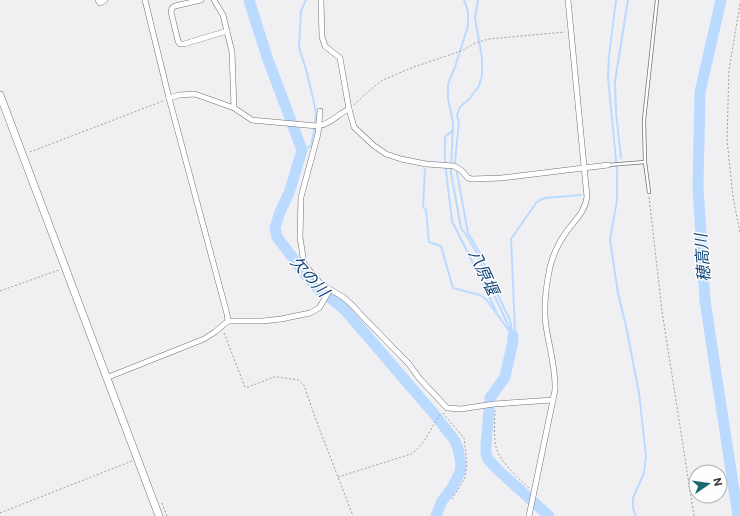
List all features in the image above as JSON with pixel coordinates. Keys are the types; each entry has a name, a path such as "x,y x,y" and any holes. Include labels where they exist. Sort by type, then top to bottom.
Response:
{"street":[{"path":"98,0 100,3 105,0"},
{"path":"145,0 169,98 228,321"},
{"path":"201,0 172,8 171,12 180,44 227,30"},
{"path":"214,0 222,15 232,52 234,108"},
{"path":"320,0 322,37 325,46 340,58 349,109 354,127 380,151 401,159 426,164 454,166 468,178 472,179 501,178 611,165"},
{"path":"529,514 555,390 555,375 544,314 550,266 564,236 585,208 587,197 568,0"},
{"path":"169,98 179,95 195,94 234,108 252,120 316,125 328,123 349,109"},
{"path":"0,96 159,516"},
{"path":"320,110 316,125 318,134 301,197 300,237 304,264 320,284 329,291 343,297 351,304 409,364 419,378 447,408 461,409 553,400"},
{"path":"106,378 200,341 215,332 228,321 263,321 281,319 302,315 316,310 329,291"}],"lane":[{"path":"649,192 645,162 644,120 657,0"},
{"path":"611,165 645,162"}],"path":[{"path":"740,4 729,70 728,140 733,198 740,233"},
{"path":"349,109 381,81 411,68 464,50 475,43 489,39 571,31"},
{"path":"22,155 169,98"},
{"path":"649,192 662,311 694,516"},
{"path":"0,291 65,267"},
{"path":"222,326 245,387 274,377 298,380 304,385 353,516"},
{"path":"493,405 497,452 512,471 534,494"},
{"path":"443,412 464,438 468,462 465,478 452,499"},
{"path":"338,477 411,454 417,450 441,414"},
{"path":"0,513 137,459"}],"waterway":[{"name":"欠の川","path":"249,0 267,57 302,150 289,193 280,212 275,228 277,237 305,274 321,292 345,310 435,415 455,441 461,464 460,472 452,488 442,501 436,516"},
{"path":"302,150 311,146 316,115 307,73 299,47 301,11 306,0"},
{"name":"八原堰","path":"464,0 468,11 468,26 448,84 448,99 453,122 451,173 461,228 478,255 488,282 511,331"},
{"path":"478,0 475,18 482,58 482,76 479,86 470,98 460,107 457,115 459,122 455,162 468,233 481,255 489,277 510,320 513,336"},
{"path":"616,0 608,77 617,171 617,200 610,240 618,293 639,393 646,456 644,473 633,498 633,508 636,516"},
{"path":"621,158 616,113 615,81 628,0"},
{"name":"穂高川","path":"721,0 700,92 698,187 705,301 738,516"},
{"path":"453,130 445,137 445,162 452,221 496,311"},
{"path":"425,169 423,207 426,210 429,242 441,246 453,288 480,295 486,299 510,332"},
{"path":"514,335 511,239 536,203 540,200 545,198 581,195"},
{"name":"八原堰","path":"513,336 505,377 490,398 486,454 488,459 498,470 549,516"}]}
